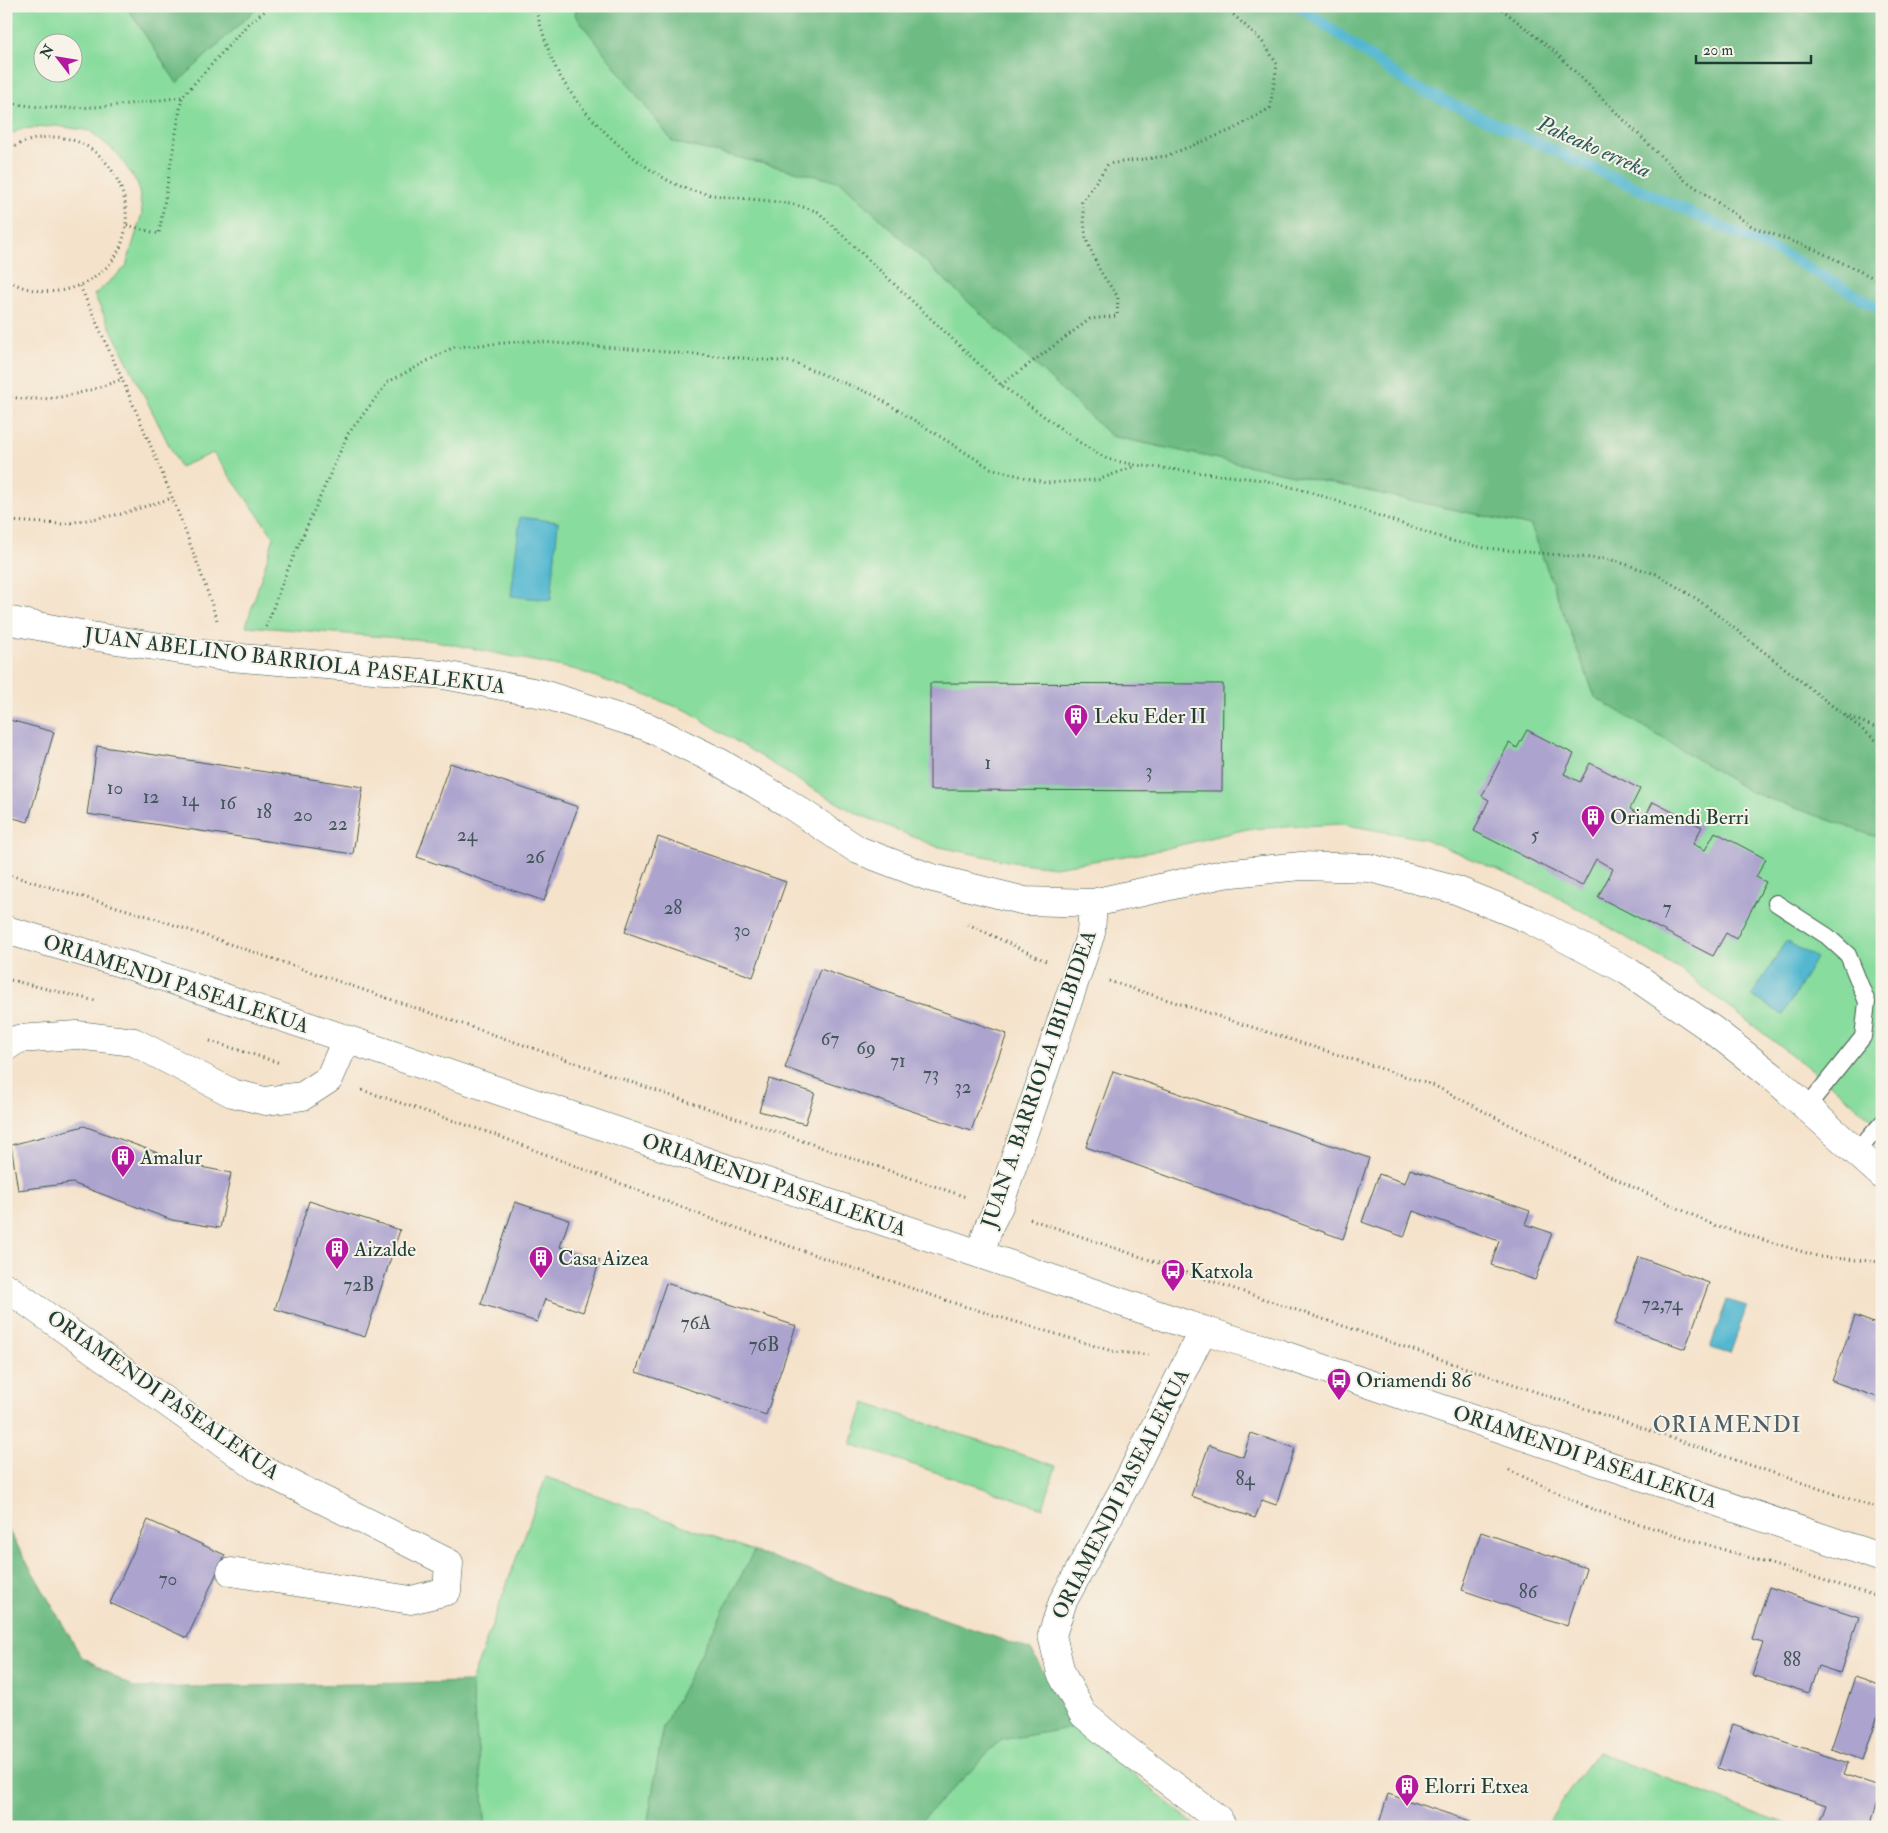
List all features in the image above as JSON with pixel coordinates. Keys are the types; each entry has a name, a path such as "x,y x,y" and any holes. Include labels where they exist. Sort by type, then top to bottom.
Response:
{"street":[{"name":"JUAN ABELINO BARRIOLA PASEALEKUA","path":"6,620 91,636 218,656 444,675 543,694 648,727 719,762 786,802 858,850 929,877 1025,901 1093,903 1223,874 1302,866 1370,868 1456,890 1528,919 1626,970 1713,1030 1773,1078 1882,1175"},
{"name":"JUAN A. BARRIOLA IBILBIDEA","path":"980,1254 989,1226 999,1206 1092,933 1093,903"},
{"name":"ORIAMENDI PASEALEKUA","path":"6,930 131,966 1882,1558"},
{"path":"6,1047 18,1039 77,1035 134,1042 232,1093 265,1101 303,1096 329,1079 346,1040"},
{"name":"ORIAMENDI PASEALEKUA","path":"6,1286 258,1466 449,1563 447,1591 411,1600 231,1572"},
{"name":"ORIAMENDI PASEALEKUA","path":"1203,1330 1129,1479 1062,1601 1052,1635 1061,1673 1083,1714 1120,1745 1182,1790 1225,1826"}],"lane":[{"path":"1776,903 1827,936 1848,955 1867,1002 1863,1037 1806,1108"},
{"path":"1856,1153 1882,1123"}],"path":[{"path":"127,225 159,234 182,97 248,24 271,6"},
{"path":"534,6 554,65 581,107 629,154 666,179 693,191 797,204 818,212 1001,385 1107,459 1136,466 1263,480 1311,492 1451,540 1485,548 1612,560 1656,574 1697,599 1882,745"},
{"path":"1001,385 1090,319 1117,316 1118,297 1100,271 1086,239 1082,202 1108,164 1166,156 1234,130 1270,108 1277,64 1262,41 1224,6"},
{"path":"1498,6 1554,52 1685,180 1753,227 1816,250 1882,282"},
{"path":"6,102 31,107 127,104 182,97"},
{"path":"6,151 30,140 56,137 80,143 102,156 117,176 126,200 127,225 113,258 102,271 80,286 56,292 32,290 6,278"},
{"path":"80,286 122,380 195,554 219,626"},
{"path":"265,630 284,578 348,434 388,382 454,347 530,340 792,362 874,395 990,468 1046,483 1098,480 1136,466"},
{"path":"6,396 53,398 92,391 122,380"},
{"path":"6,521 63,524 121,514 172,498"},
{"path":"1841,713 1882,730"},
{"path":"6,874 151,917 1882,1510"},
{"path":"961,921 1048,962 1435,1086 1595,1169 1714,1226 1820,1257 1882,1262"},
{"path":"6,979 81,996 99,1002"},
{"path":"204,1039 496,1135 714,1220 957,1304 1116,1352 1188,1359"},
{"path":"1507,1469 1594,1510 1882,1598"}],"green space":[{"path":"6,6 126,6 177,83 259,6 577,6 576,15 673,142 841,182 1111,436 1531,526 1595,697 1751,792 1882,839 1882,1128 1835,1088 1678,968 1551,893 1425,839 1341,824 1247,829 1151,852 1054,867 1013,862 935,846 854,812 806,785 688,711 577,670 436,641 246,626 274,537 213,453 180,467 94,295 126,267 142,213 138,184 117,153 90,131 57,126 21,129 6,137"},
{"path":"126,6 259,6 177,83"},
{"path":"577,6 1882,6 1882,839 1751,792 1595,697 1531,526 1111,436 841,182 673,142 575,15"},
{"path":"865,1403 1056,1466 1043,1508 851,1444"},
{"path":"546,1477 754,1551 663,1727 647,1827 486,1827 471,1682"},
{"path":"6,1526 81,1656 134,1688 471,1682 486,1827 6,1827"},
{"path":"754,1551 1031,1650 1075,1727 1001,1740 915,1827 647,1827 663,1727"},
{"path":"1075,1727 1198,1827 915,1827 1001,1740"},
{"path":"1597,1752 1794,1827 1544,1827"}],"water":[{"path":"520,517 558,522 551,600 511,596"},
{"path":"1786,941 1816,958 1783,1015 1752,996"},
{"path":"1727,1300 1747,1306 1730,1354 1710,1348"}],"building":[{"name":"Leku Eder II","path":"930,683 1223,684 1222,791 930,790"},
{"path":"6,719 54,732 28,822 6,816"},
{"name":"Oriamendi Berri","path":"1527,730 1574,754 1564,774 1580,782 1590,763 1640,789 1630,809 1645,817 1653,802 1702,827 1693,844 1705,850 1715,832 1766,859 1756,877 1766,882 1736,939 1726,933 1713,956 1598,897 1613,869 1596,859 1582,886 1474,831 1489,800 1482,796 1509,743 1517,748"},
{"path":"97,746 363,787 353,854 87,814"},
{"path":"450,763 578,807 544,901 417,857"},
{"path":"658,837 786,882 753,977 625,932"},
{"path":"820,969 1007,1034 971,1131 785,1068"},
{"path":"1113,1071 1369,1158 1343,1239 1086,1147"},
{"path":"769,1079 815,1093 805,1124 759,1111"},
{"name":"Amalur","path":"84,1126 191,1165 231,1173 220,1228 172,1220 72,1183 18,1190 11,1145"},
{"path":"1410,1169 1530,1211 1525,1224 1552,1233 1535,1280 1491,1265 1499,1241 1413,1211 1404,1237 1362,1222 1379,1174 1405,1183"},
{"name":"Aizalde","path":"309,1201 400,1230 365,1337 275,1309"},
{"name":"Casa Aizea","path":"515,1202 569,1220 560,1247 600,1260 583,1312 545,1299 537,1322 481,1304"},
{"path":"1639,1257 1709,1283 1685,1349 1615,1324"},
{"path":"666,1283 796,1326 766,1415 636,1372"},
{"path":"1855,1316 1882,1326 1882,1399 1832,1381"},
{"path":"1251,1433 1295,1448 1276,1505 1262,1500 1255,1518 1191,1496 1209,1445 1243,1457"},
{"path":"148,1520 225,1555 187,1638 110,1603"},
{"path":"1481,1532 1586,1568 1567,1626 1462,1590"},
{"path":"1769,1587 1859,1617 1840,1673 1818,1666 1809,1693 1752,1675 1763,1642 1752,1639"},
{"path":"1855,1677 1882,1686 1882,1703 1863,1760 1831,1749"},
{"path":"1733,1724 1848,1763 1844,1774 1882,1787 1869,1827 1818,1827 1826,1805 1718,1768"},
{"name":"Elorri Etxea","path":"1388,1794 1470,1821 1468,1827 1378,1827"}],"waterway":[{"name":"Pakeako erreka","path":"1299,6 1410,85 1793,259 1882,310"}],"place":[{"name":"Leku Eder II","path":"1076,737"},
{"name":"Oriamendi Berri","path":"1593,838"},
{"name":"Amalur","path":"123,1178"},
{"name":"Aizalde","path":"337,1270"},
{"name":"Casa Aizea","path":"541,1279"},
{"name":"Katxola","path":"1173,1292"},
{"name":"Oriamendi 86","path":"1339,1401"},
{"name":"Elorri Etxea","path":"1407,1807"}],"district":[{"name":"ORIAMENDI","path":"1727,1425"}]}
